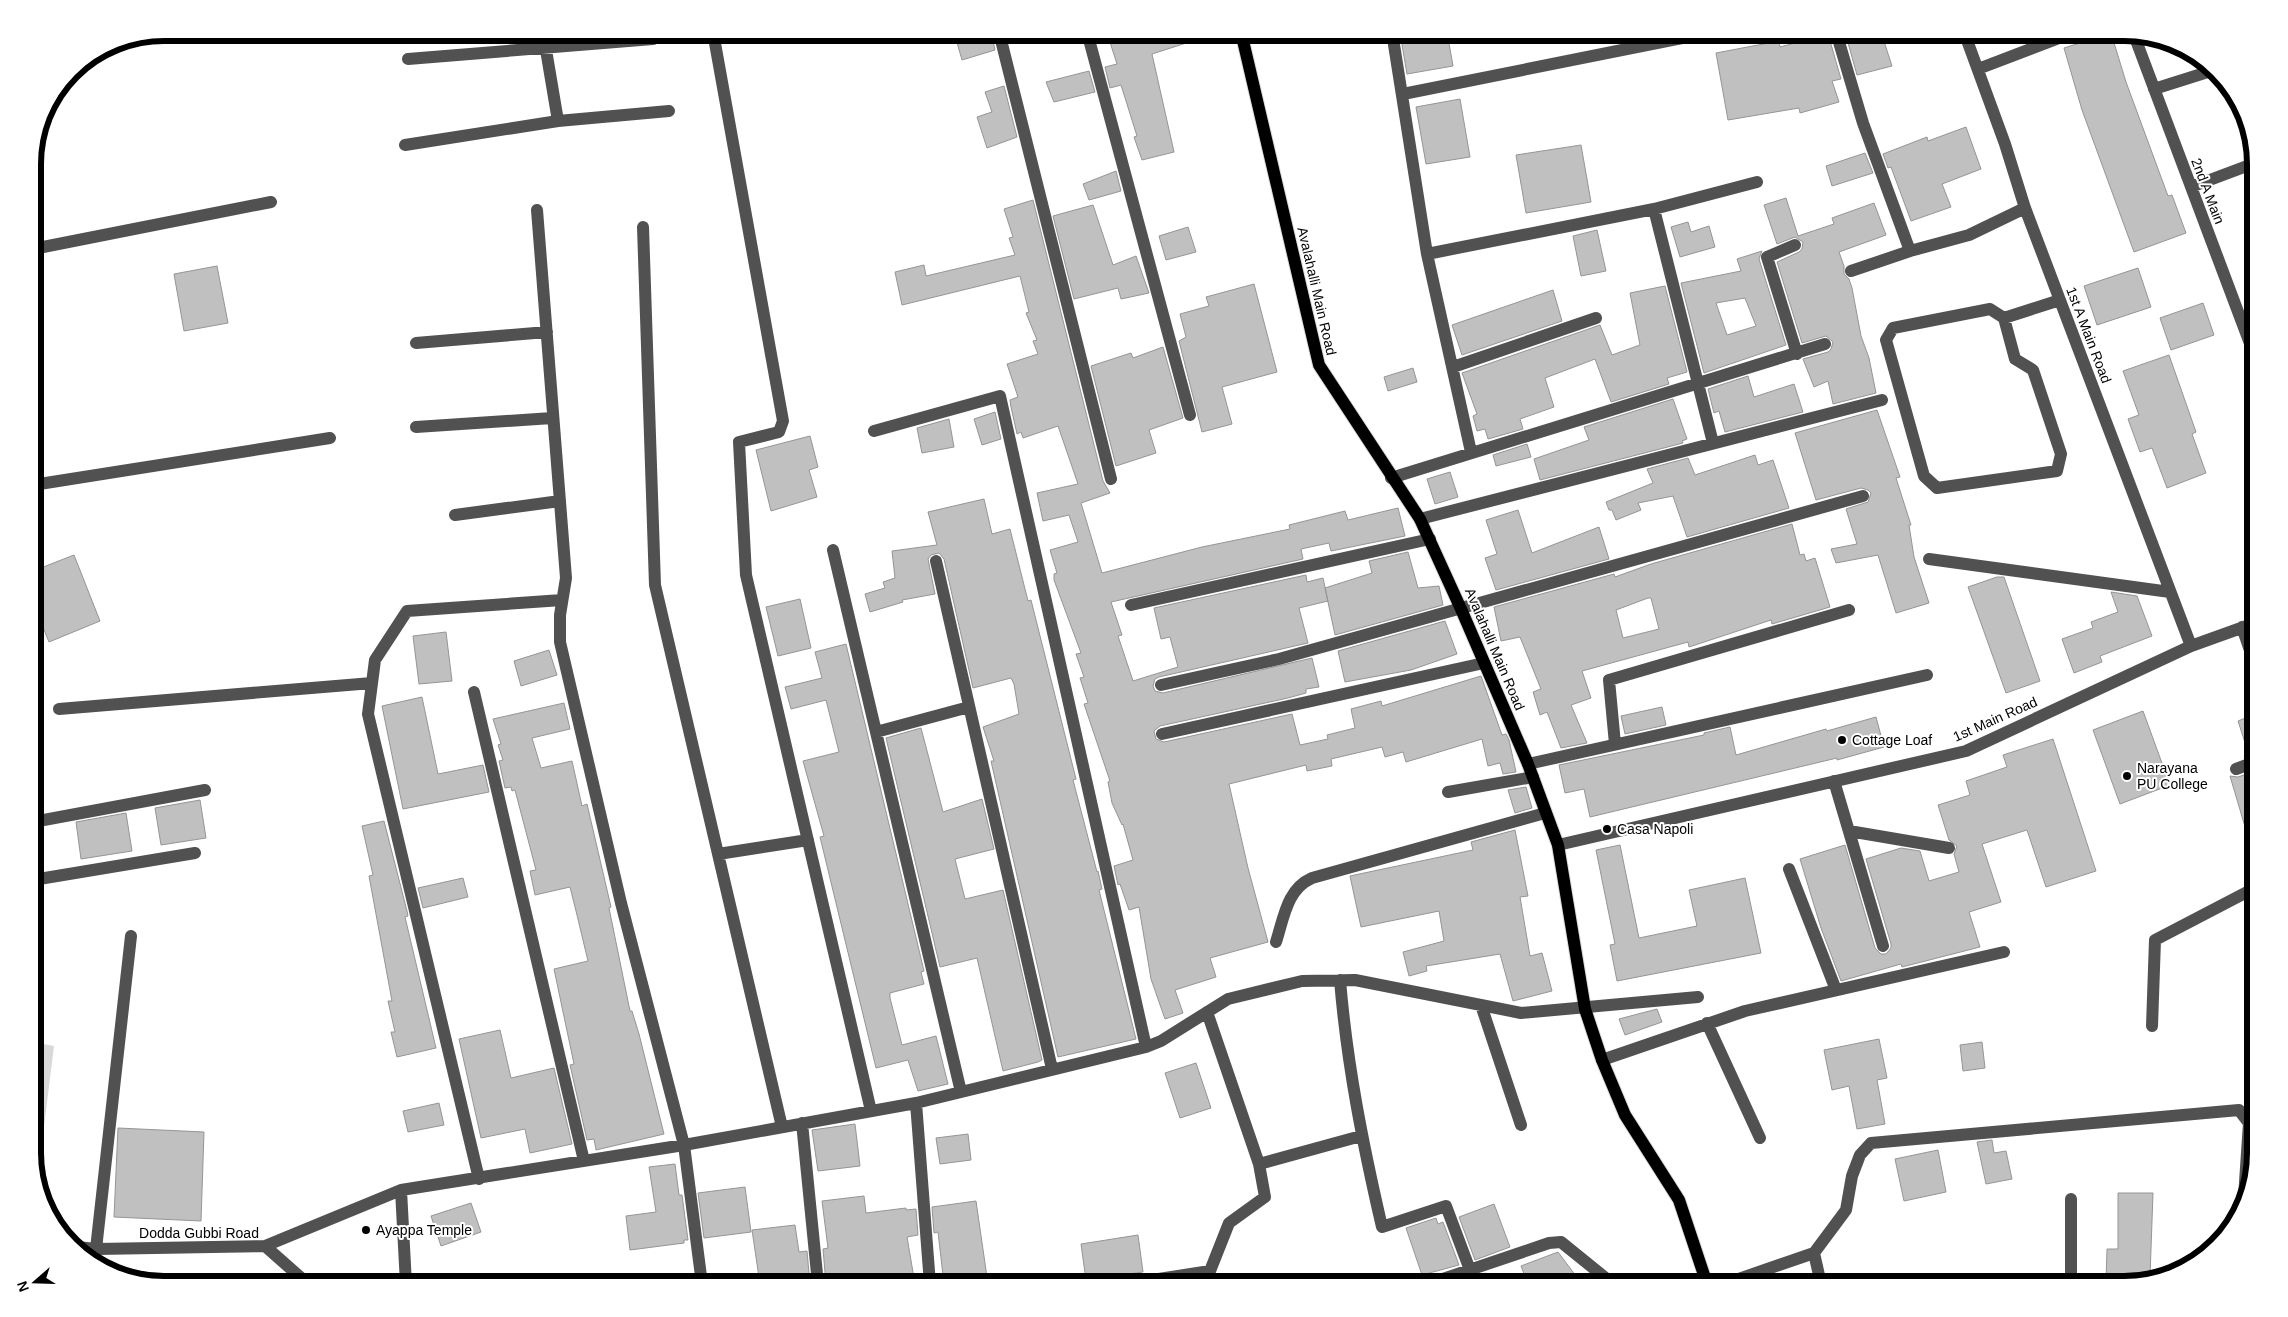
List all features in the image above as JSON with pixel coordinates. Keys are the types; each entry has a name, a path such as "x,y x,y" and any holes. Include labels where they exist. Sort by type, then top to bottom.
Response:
{"main road":[{"name":"Avalahalli Main Road","path":"1243,41 1320,365 1420,519 1528,764 1558,845 1585,1009 1602,1060 1626,1115 1679,1200 1704,1276"}],"street":[{"path":"544,41 558,121"},
{"path":"408,59 622,41"},
{"path":"715,41 783,422 780,432 739,442 746,575 871,1111"},
{"path":"1001,41 1111,479"},
{"path":"1089,41 1190,415"},
{"path":"1394,41 1427,254 1471,452"},
{"path":"1403,94 1667,41"},
{"path":"1839,41 1863,122 1910,251"},
{"name":"1st A Main Road","path":"1967,41 2025,208 2191,646"},
{"path":"1978,70 2052,41"},
{"name":"2nd A Main","path":"2137,42 2246,334"},
{"path":"2154,89 2205,73"},
{"path":"405,145 558,121 669,111"},
{"path":"2191,187 2246,166"},
{"path":"1427,254 1654,209 1757,182"},
{"path":"42,247 271,202"},
{"path":"1851,271 1910,251 1969,235 2025,208"},
{"path":"1654,209 1713,442"},
{"path":"537,210 566,578 562,600 560,642 621,903 684,1146 701,1276"},
{"path":"644,227 655,585 782,1127"},
{"path":"1795,245 1767,257 1797,354"},
{"path":"2004,318 2060,300"},
{"path":"1990,309 2004,318 2015,359 2033,370 2061,454 2057,472 1937,488 1924,476 1886,340 1893,328 1990,309"},
{"path":"1453,368 1596,318"},
{"path":"2242,323 2246,321"},
{"path":"416,343 547,332"},
{"path":"1392,478 1825,344"},
{"path":"874,430 1000,396 1146,1047"},
{"path":"1420,519 1882,400"},
{"path":"416,427 552,418"},
{"path":"42,484 330,438"},
{"path":"1162,685 1279,659 1863,496"},
{"path":"455,515 560,501"},
{"path":"1131,605 1430,539"},
{"path":"833,550 961,1092"},
{"path":"1929,559 2170,592"},
{"path":"936,561 1052,1069"},
{"path":"479,1179 368,714 375,660 408,611 562,600"},
{"path":"1615,744 1609,680 1849,610"},
{"name":"1st Main Road","path":"1558,845 1966,751 2191,646 2246,626"},
{"path":"2242,628 2246,641"},
{"path":"1162,734 1484,663"},
{"path":"1528,764 1927,675"},
{"path":"59,709 372,683"},
{"path":"474,692 584,1161"},
{"path":"876,732 969,707"},
{"path":"2236,770 2247,766"},
{"path":"1448,792 1533,777"},
{"path":"1834,781 1883,946"},
{"path":"42,820 205,790"},
{"path":"1276,942 1289,899 1299,884 1312,878 1545,813"},
{"path":"1849,831 1949,848"},
{"path":"718,854 808,840"},
{"path":"42,879 195,854"},
{"path":"1789,869 1836,990"},
{"path":"2152,1026 2155,940 2247,892"},
{"path":"96,1249 131,936"},
{"path":"1602,1060 1745,1011 2004,952"},
{"path":"1340,980 1344,1027 1360,1136 1382,1227 1446,1206 1470,1270"},
{"path":"265,1246 401,1190 684,1146 802,1123 916,1104 1146,1047 1161,1041 1228,999 1302,981 1355,980 1522,1013 1585,1009 1698,997"},
{"path":"1480,1005 1521,1124"},
{"path":"1178,1276 1210,1271 1229,1223 1265,1197 1259,1164 1207,1012"},
{"path":"1707,1023 1760,1138"},
{"path":"916,1104 929,1276"},
{"path":"1747,1276 1814,1253 1846,1210 1852,1176 1860,1155 1871,1143 2239,1110 2247,1120"},
{"path":"802,1123 817,1276"},
{"path":"1259,1164 1360,1136"},
{"path":"2246,1169 2247,1152"},
{"path":"401,1190 406,1276"},
{"path":"2070,1200 2071,1276"},
{"path":"1452,1276 1549,1243 1562,1242 1603,1276"},
{"name":"Dodda Gubbi Road","path":"87,1248 265,1246 299,1276"},
{"path":"1814,1253 1819,1276"}],"shaded area":[{"path":"42,1044 54,1046 42,1143"}],"building":[{"path":"957,41 993,41 995,50 962,60"},
{"path":"1110,41 1192,41 1152,54 1174,152 1142,160 1134,137 1137,136 1121,85 1110,88 1105,67 1117,64"},
{"path":"1401,41 1449,41 1453,66 1407,74"},
{"path":"1779,41 1780,47 1802,41 1830,41 1841,79 1832,81 1839,102 1800,113 1799,108 1728,120 1716,53"},
{"path":"1848,41 1884,41 1892,66 1857,75"},
{"path":"2086,41 2113,41 2126,82 2168,196 2172,195 2186,233 2134,252 2082,110 2064,48"},
{"path":"1089,71 1095,92 1054,102 1046,82"},
{"path":"1004,86 1017,137 987,148 977,117 992,112 985,92"},
{"path":"1460,99 1470,157 1426,164 1416,107"},
{"path":"1966,127 1981,169 1942,184 1951,207 1911,221 1891,167 1888,168 1883,154 1927,137 1928,141"},
{"path":"1581,145 1591,202 1526,213 1516,155"},
{"path":"1865,153 1873,173 1832,186 1826,166"},
{"path":"1116,171 1121,191 1089,200 1083,184"},
{"path":"1786,198 1798,236 1834,224 1832,218 1874,203 1886,235 1839,252 1844,266 1844,274 1849,279 1852,288 1861,336 1869,358 1876,393 1833,404 1828,381 1814,387 1803,359 1828,352 1833,342 1826,336 1802,343 1777,262 1799,252 1802,249 1803,242 1795,237 1777,244 1764,205"},
{"path":"1033,200 1103,481 1110,493 1081,503 1102,573 1202,547 1290,529 1289,525 1345,511 1348,520 1398,508 1405,536 1331,551 1329,543 1301,549 1303,559 1111,602 1122,635 1118,636 1133,681 1178,667 1170,637 1161,639 1154,608 1306,575 1307,582 1323,578 1328,601 1299,608 1308,643 1159,677 1155,679 1153,686 1155,691 1163,693 1312,658 1319,687 1306,689 1306,693 1288,698 1160,726 1154,731 1156,739 1164,742 1292,714 1300,745 1328,739 1327,735 1355,728 1351,709 1381,701 1382,706 1481,676 1502,735 1506,734 1509,740 1516,772 1503,774 1500,763 1488,766 1482,739 1406,762 1403,752 1385,757 1382,747 1331,759 1332,766 1307,771 1306,765 1229,784 1248,868 1268,942 1210,958 1216,977 1175,990 1183,1013 1165,1019 1151,979 1139,907 1129,910 1120,884 1118,885 1114,866 1133,860 1123,824 1112,803 1108,782 1110,781 1084,704 1088,703 1080,678 1084,677 1076,654 1081,653 1054,580 1054,574 1057,573 1050,550 1078,542 1069,515 1043,521 1037,493 1078,484 1058,426 1023,438 1021,432 1017,434 1011,407 1010,400 1018,397 1007,364 1038,354 1033,341 1037,340 1026,313 1029,312 1020,276 902,305 895,272 924,265 926,276 1015,255 1009,238 1013,237 1004,209"},
{"path":"1093,205 1113,265 1136,256 1149,293 1121,299 1118,288 1074,299 1053,216"},
{"path":"1688,222 1691,232 1709,226 1715,247 1680,257 1671,227"},
{"path":"1188,227 1196,252 1166,260 1159,236"},
{"path":"1597,230 1606,271 1581,276 1573,236"},
{"path":"1762,251 1759,259 1786,345 1704,373 1681,283 1741,271 1737,259","holes":["1745,298 1756,326 1727,335 1716,303"]},
{"path":"217,266 228,323 184,331 174,274"},
{"path":"2138,268 2151,307 2097,325 2084,286"},
{"path":"1254,284 1277,372 1222,387 1232,424 1202,432 1179,341 1186,337 1180,314 1209,306 1206,297"},
{"path":"1665,286 1687,372 1667,378 1669,384 1611,402 1595,359 1545,378 1554,407 1520,419 1523,429 1488,439 1485,429 1477,431 1473,416 1477,414 1462,373 1600,325 1612,355 1640,345 1630,293"},
{"path":"1553,290 1562,321 1462,355 1452,325"},
{"path":"2203,303 2214,335 2171,350 2160,318"},
{"path":"1163,347 1183,418 1149,430 1156,453 1116,466 1091,366 1131,353 1133,358"},
{"path":"2169,355 2196,432 2192,434 2206,473 2167,488 2152,448 2140,452 2128,419 2139,415 2123,371"},
{"path":"1413,368 1417,382 1388,391 1384,377"},
{"path":"1748,376 1754,397 1794,384 1803,412 1725,432 1719,411 1714,413 1708,389"},
{"path":"1673,399 1687,439 1682,441 1683,443 1540,480 1534,459 1589,440 1584,427"},
{"path":"1877,410 1900,477 1896,478 1911,525 1909,525 1914,557 1929,603 1896,613 1878,555 1836,563 1831,549 1857,544 1846,509 1868,502 1871,493 1861,488 1816,500 1795,433"},
{"path":"995,412 1001,439 982,445 974,419"},
{"path":"949,419 954,447 922,453 917,428"},
{"path":"810,436 818,467 809,470 817,497 771,511 756,450"},
{"path":"1527,444 1531,457 1496,466 1493,455"},
{"path":"1755,455 1758,465 1773,460 1789,508 1687,537 1673,496 1638,503 1641,510 1616,520 1606,502 1653,483 1647,469 1688,458 1695,475"},
{"path":"1450,472 1458,497 1435,504 1427,479"},
{"path":"984,499 992,534 1010,529 1028,601 1031,600 1076,779 1073,780 1098,871 1102,889 1099,890 1136,1039 1058,1057 991,761 994,761 983,727 1019,714 1014,684 1011,678 973,688 944,559 939,553 931,555 928,559 935,594 902,600 903,602 870,612 865,594 885,588 883,582 895,578 892,551 937,545 928,512"},
{"path":"1518,510 1532,553 1599,527 1609,559 1496,590 1485,558 1497,554 1486,520"},
{"path":"1792,524 1800,555 1804,554 1806,561 1815,558 1830,607 1772,624 1771,620 1689,647 1688,642 1582,671 1591,698 1571,705 1587,743 1561,748 1547,712 1540,715 1533,692 1541,689 1520,637 1501,641 1494,607 1614,574 1615,577 1651,564","holes":["1651,598 1659,629 1623,638 1616,610"]},
{"path":"1408,552 1418,588 1439,586 1443,605 1335,635 1325,588 1372,573 1369,561"},
{"path":"74,555 100,621 49,642 42,625 42,567"},
{"path":"1997,577 2004,577 2040,681 2006,693 1968,587"},
{"path":"2111,592 2137,596 2152,636 2100,656 2102,662 2074,673 2062,639 2093,628 2091,622 2118,612"},
{"path":"800,599 811,648 778,656 766,607"},
{"path":"1445,621 1457,654 1411,670 1345,682 1338,651"},
{"path":"446,632 452,681 419,684 413,636"},
{"path":"846,644 924,971 921,972 924,984 890,993 890,998 902,1045 936,1036 948,1084 918,1091 908,1060 876,1068 820,837 824,836 803,761 839,752 826,700 791,709 785,687 822,678 815,652"},
{"path":"549,650 557,675 521,686 514,661"},
{"path":"422,697 438,774 483,765 489,792 403,809 382,706"},
{"path":"564,703 570,729 532,738 541,768 572,761 582,806 587,804 611,907 609,908 630,1011 632,1011 639,1034 664,1134 596,1150 594,1139 587,1140 570,1065 574,1064 554,969 588,961 570,887 535,895 530,871 536,870 515,790 512,791 511,787 505,788 499,761 503,760 498,745 501,744 493,719"},
{"path":"1662,707 1666,725 1625,734 1621,716"},
{"path":"2143,711 2170,785 2120,804 2093,730"},
{"path":"1876,717 1884,747 1837,760 1837,758 1590,817 1584,789 1565,793 1559,765 1704,735 1704,733 1730,727 1736,755 1826,729 1827,731"},
{"path":"2247,717 2247,748 2238,721"},
{"path":"921,728 943,812 982,799 994,849 955,859 965,899 1003,890 1042,1060 1038,1062 1003,1071 977,958 940,967 886,738"},
{"path":"2053,739 2096,871 2046,887 2027,830 1982,844 2001,902 1969,912 1980,947 1902,967 1901,964 1841,981 1821,928 1800,859 1845,845 1875,948 1881,954 1886,954 1891,948 1891,944 1866,859 1901,848 1920,851 1929,881 1959,872 1954,854 1957,846 1949,840 1938,805 1970,795 1966,781 2007,767 2003,755"},
{"path":"2247,774 2247,832 2230,776 2238,777"},
{"path":"1526,787 1532,808 1515,813 1508,790"},
{"path":"200,800 206,838 161,845 155,808"},
{"path":"126,813 132,851 81,859 76,822"},
{"path":"384,821 407,911 408,916 405,917 436,1048 397,1057 391,1032 395,1032 388,1001 392,1001 369,876 373,875 362,826"},
{"path":"1515,830 1528,896 1520,897 1530,956 1542,953 1552,991 1513,1001 1500,954 1426,966 1427,971 1409,976 1403,952 1444,941 1439,911 1361,927 1350,876 1473,850 1471,842"},
{"path":"1620,845 1639,938 1697,926 1689,890 1745,878 1761,953 1617,981 1610,945 1615,944 1596,850"},
{"path":"463,878 468,897 423,908 418,888"},
{"path":"1657,1009 1662,1022 1625,1035 1619,1019"},
{"path":"500,1030 511,1078 554,1068 572,1144 530,1153 525,1129 481,1138 459,1039"},
{"path":"1879,1039 1887,1078 1877,1080 1885,1124 1857,1129 1849,1086 1832,1090 1824,1050"},
{"path":"1982,1042 1985,1068 1963,1071 1960,1045"},
{"path":"1196,1063 1211,1108 1180,1118 1165,1073"},
{"path":"439,1103 444,1125 408,1132 403,1111"},
{"path":"855,1124 860,1166 818,1171 812,1130"},
{"path":"118,1128 204,1132 201,1221 114,1217"},
{"path":"968,1134 971,1160 940,1164 936,1138"},
{"path":"1992,1140 1994,1153 2006,1151 2012,1179 1986,1184 1977,1142"},
{"path":"1938,1150 1946,1192 1904,1201 1895,1159"},
{"path":"675,1164 679,1195 682,1195 688,1240 684,1240 684,1243 630,1250 626,1216 656,1212 649,1167"},
{"path":"745,1187 751,1232 704,1238 698,1193"},
{"path":"2118,1193 2153,1193 2150,1273 2106,1276 2107,1249 2118,1249"},
{"path":"864,1196 866,1213 906,1208 906,1210 916,1209 918,1235 907,1237 914,1276 825,1276 823,1249 828,1248 822,1201"},
{"path":"976,1201 987,1276 943,1276 938,1232 934,1233 932,1207"},
{"path":"471,1203 481,1232 441,1246 431,1216"},
{"path":"1494,1204 1510,1247 1475,1260 1459,1217"},
{"path":"1436,1218 1438,1224 1443,1222 1459,1265 1422,1275 1406,1228"},
{"path":"795,1225 799,1252 807,1251 809,1276 759,1276 752,1230"},
{"path":"1138,1235 1143,1272 1114,1276 1085,1276 1081,1244"},
{"path":"1558,1252 1576,1276 1525,1276 1521,1266"}],"place":[{"name":"Cottage Loaf","path":"1842,740"},
{"name":"Narayana PU College","path":"2127,776"},
{"name":"Casa Napoli","path":"1607,829"},
{"name":"Ayappa Temple","path":"366,1230"}]}
